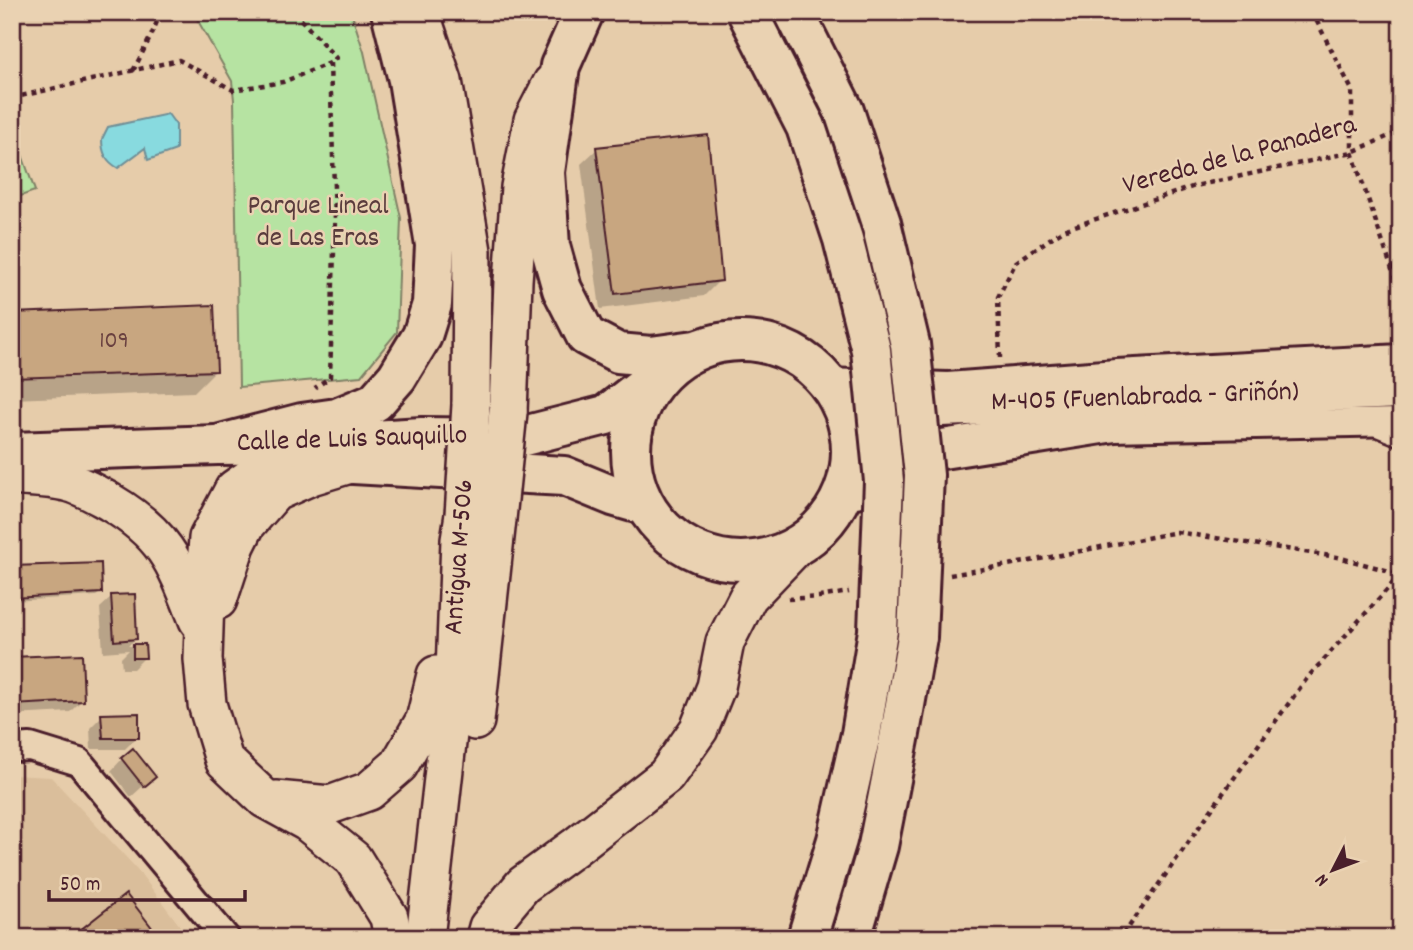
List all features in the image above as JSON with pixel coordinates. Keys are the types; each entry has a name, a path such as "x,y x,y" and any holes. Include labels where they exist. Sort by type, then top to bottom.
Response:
{"main road":[{"path":"218,445 302,423 337,418 375,402 397,377 422,336 432,304 435,245 408,80 391,12"},
{"path":"584,12 560,66 545,172 550,246 562,289 586,336 618,353 684,357 733,340 769,344 804,360 831,389 846,414 852,453 844,494 829,519 796,548 755,561 735,561 698,553 660,526 643,505 631,461 632,437 643,400 684,357"},
{"path":"747,12 806,127 843,239 872,350 884,481 878,631 861,734 837,840 807,938"},
{"path":"794,12 844,111 881,223 911,344 924,475 917,637 878,846 851,938"},
{"name":"Calle de Luis Sauquillo","path":"12,474 422,437 516,438 606,415 684,357"},
{"name":"M-405 (Fuenlabrada - Griñón)","path":"831,389 942,407 1312,391"},
{"path":"1312,391 1401,389"},
{"name":"M-405 (Fuenlabrada - Griñón)","path":"844,494 936,450 1312,391"},
{"name":"Calle de Luis Sauquillo","path":"12,452 218,445 286,451 315,461 564,476 643,505"}],"street":[{"name":"Antigua M-506","path":"420,12 443,80 471,251 474,525 451,938"},
{"name":"Antigua M-506","path":"425,938 474,525 508,412 520,187 533,120 560,66"},
{"path":"831,389 948,386 1118,373 1401,358"},
{"path":"1072,429 1401,422"},
{"path":"286,451 234,489 208,538 203,659 207,704 224,760 265,799 307,822 353,859 389,917 393,938"},
{"path":"204,636 236,545 246,525 275,492 311,476 350,464"},
{"path":"12,474 67,482 131,514 156,537 170,555 204,636"},
{"path":"265,799 330,805 369,791 399,765 425,720 474,525"},
{"path":"485,938 488,928 523,885 666,776 699,729 716,687 725,642 745,601 796,548"},
{"path":"12,748 30,747 79,762 226,938"}],"lane":[{"path":"1363,423 1401,439"}],"path":[{"path":"133,71 161,12"},
{"path":"12,98 179,60 233,90 283,82 336,58 294,12"},
{"path":"1312,12 1352,89 1352,152 1401,296"},
{"path":"311,391 330,377 335,219 330,63"},
{"name":"Vereda de la Panadera","path":"1000,382 998,297 1016,261 1063,230 1195,186 1352,152 1401,131"},
{"path":"942,576 1177,531 1337,557 1401,574 1308,677 1119,938"},
{"path":"745,601 819,597 860,590"}],"shaded area":[{"path":"12,775 51,777 137,869 189,938 12,938"}],"green space":[{"name":"Parque Lineal de Las Eras","path":"193,12 351,12 364,52 401,218 397,332 361,376 239,387 232,81"},
{"path":"21,152 35,191 12,199 12,155"}],"water":[{"path":"168,114 176,125 176,150 148,160 145,148 118,168 110,162 104,152 102,139 108,127"}],"building":[{"path":"708,135 722,281 615,294 596,147"},
{"path":"214,305 217,371 12,378 12,313"},
{"path":"101,563 102,593 12,598 12,566"},
{"path":"135,594 137,639 114,641 111,595"},
{"path":"133,644 145,644 146,658 133,658"},
{"path":"82,654 84,701 13,705 12,657"},
{"path":"139,713 139,738 103,738 101,714"},
{"path":"133,748 156,777 144,787 121,758"},
{"path":"126,894 160,938 70,938"}]}
